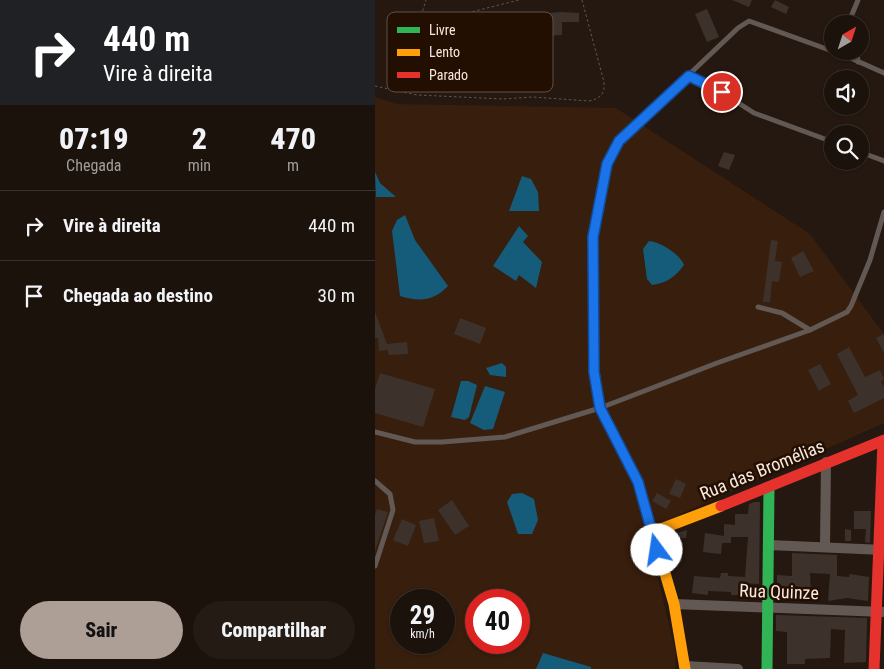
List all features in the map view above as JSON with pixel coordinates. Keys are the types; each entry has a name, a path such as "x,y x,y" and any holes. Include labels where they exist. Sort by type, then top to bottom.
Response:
{"street":[{"name":"Rua das Bromélias","path":"653,532 769,488 826,462 883,440"},
{"path":"874,669 880,612 883,440"},
{"path":"825,546 826,462"},
{"path":"767,669 769,488"},
{"path":"653,532 674,604 685,668 738,669"},
{"path":"769,545 882,550"},
{"name":"Rua Quinze","path":"674,604 880,612"}],"lane":[{"path":"854,14 858,0"},
{"path":"653,532 638,482 600,408 594,372 593,237 607,164 619,141 738,28 749,21 824,48"},
{"path":"853,60 884,73"},
{"path":"689,76 712,86 754,113 824,139"},
{"path":"869,155 884,161"},
{"path":"375,432 415,442 493,439 600,408 717,363 811,330 847,312 870,260 884,212"},
{"path":"758,307 782,313 811,330"},
{"path":"375,481 390,494 393,510 375,566"}],"path":[{"path":"471,12 519,0"},
{"path":"397,92 417,96 463,98 532,98 589,101 598,99 605,89 604,82 582,0"}],"shaded area":[{"path":"375,97 397,104 616,108 810,234 884,334 884,423 643,531 655,566 676,653 675,669 375,669"}],"water":[{"path":"375,172 380,183 396,197 376,197"},
{"path":"522,176 531,179 538,192 539,211 509,211"},
{"path":"405,215 415,240 448,286 437,295 426,299 400,296 392,231 397,220"},
{"path":"519,226 528,236 523,242 542,262 536,288 519,275 516,281 493,266"},
{"path":"649,241 669,249 684,265 670,279 652,285 647,279 643,249"},
{"path":"502,363 506,367 506,377 490,375 486,368"},
{"path":"461,381 468,381 477,385 469,417 465,420 451,417"},
{"path":"485,386 505,392 493,429 484,430 470,423"},
{"path":"522,493 534,499 538,520 532,534 518,534 507,502 512,494"},
{"path":"543,653 591,667 591,669 536,669"}],"building":[{"path":"732,0 752,0 749,7"},
{"path":"775,0 789,7 786,14 771,7"},
{"path":"707,9 719,37 707,42 695,14"},
{"path":"553,13 579,13 579,22 562,22 562,35 553,35"},
{"path":"724,152 735,155 729,170 718,166"},
{"path":"771,240 778,241 775,261 782,262 779,282 772,281 770,302 763,302"},
{"path":"803,251 814,271 800,277 791,258"},
{"path":"375,312 387,344 407,342 408,354 389,355 388,350 379,351 378,338 375,338"},
{"path":"460,318 486,328 480,344 454,334"},
{"path":"884,334 884,353 876,338"},
{"path":"849,347 865,377 880,370 884,379 881,382 884,387 884,398 854,413 848,401 858,395 837,354"},
{"path":"820,364 831,384 819,391 808,370"},
{"path":"380,373 435,389 423,427 375,413 375,389"},
{"path":"676,479 686,484 680,498 669,494"},
{"path":"657,493 671,501 666,509 652,501"},
{"path":"452,500 469,526 455,535 438,510"},
{"path":"760,502 759,584 739,583 738,595 731,595 731,592 708,591 708,595 692,593 694,576 720,578 721,573 728,573 728,576 745,577 748,537 731,537 731,543 722,543 721,554 703,552 705,533 724,536 724,524 735,525 735,514 748,514 749,504"},
{"path":"377,509 388,512 375,551 375,515"},
{"path":"854,511 871,511 870,543 865,542 866,529 854,529"},
{"path":"434,518 439,541 424,543 419,521"},
{"path":"402,519 416,525 408,546 393,540"},
{"path":"845,529 851,530 851,541 845,541"},
{"path":"687,530 686,538 677,538 677,533"},
{"path":"666,547 682,547 682,562 671,562"},
{"path":"792,553 837,555 837,576 849,577 850,574 869,577 868,601 847,598 828,601 830,574 810,573 811,597 777,598 777,575 792,576"},
{"path":"776,615 867,618 866,662 844,663 845,630 831,629 830,658 805,659 805,664 787,664 787,632 776,631"}],"traffic: fast":[{"path":"767,669 769,488"}],"traffic: slow":[{"path":"685,669 674,604 653,532 721,506"}],"traffic: jam":[{"path":"721,506 884,440"},
{"path":"874,669 883,441"}],"route":[{"path":"657,550 638,482 600,408 594,372 593,237 607,164 611,153 619,141 689,76 722,92"}]}
